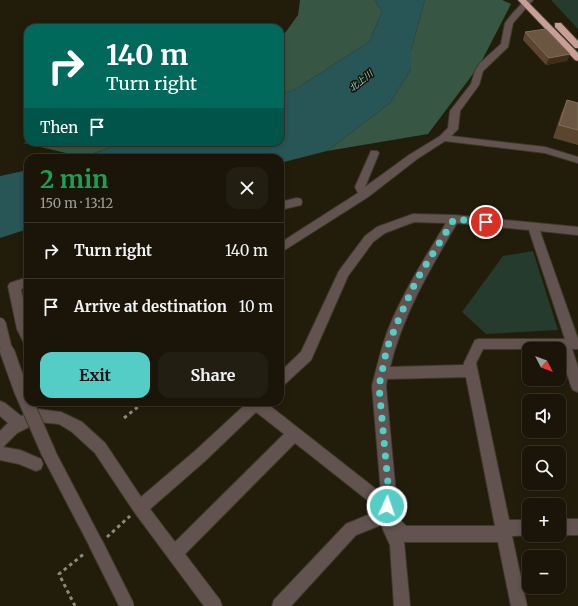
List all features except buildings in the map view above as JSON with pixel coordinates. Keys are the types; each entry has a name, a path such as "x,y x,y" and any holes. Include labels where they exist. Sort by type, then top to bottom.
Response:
{"highway":[{"path":"527,1 578,46"},
{"path":"527,1 578,58"}],"street":[{"path":"284,246 364,194 413,157 443,138 453,129 455,111 475,85 483,65 505,45 506,31 510,20 527,1"},
{"path":"443,138 545,150 578,160"},
{"path":"364,194 360,187 374,153"},
{"path":"284,205 297,202"},
{"path":"284,376 306,356 343,274 369,239 381,230 413,218 454,219 578,231"},
{"path":"385,516 389,495 379,386 387,348 416,281 454,219"},
{"path":"533,227 572,344 578,386"},
{"path":"24,283 14,286 24,315 24,331"},
{"path":"0,323 4,343 24,398"},
{"path":"519,606 470,363 479,344 572,344"},
{"path":"382,373 471,371"},
{"path":"27,406 48,454 127,606"},
{"path":"140,508 200,456 252,406"},
{"path":"261,406 376,498 398,545 402,606"},
{"path":"0,407 20,424"},
{"path":"0,441 12,428 38,415 61,418 76,427 100,448 140,508 214,606"},
{"path":"174,554 294,434"},
{"path":"0,452 20,457 36,464"},
{"path":"385,516 403,534 504,531 522,529"},
{"path":"280,606 351,529 385,516"},
{"path":"566,527 578,527"}],"path":[{"path":"124,418 139,406"},
{"path":"59,574 75,606"}],"green space":[{"path":"300,0 375,0 382,12 369,42 294,90 284,93 284,34 298,15"},
{"path":"425,0 502,0 511,4 479,66 428,134 327,151 390,103 411,69 411,50"},
{"path":"551,0 578,0 578,29"},
{"path":"36,146 114,146 91,154 70,154"},
{"path":"533,251 558,330 486,334 462,312 503,256"}],"water":[{"name":"北上川","path":"375,0 425,0 411,50 411,69 390,103 327,151 284,162 284,154 92,154 114,146 284,146 284,93 294,90 369,42 382,12"},
{"path":"24,171 24,230 0,238 0,176"}],"route":[{"path":"387,506 389,495 379,386 387,348 416,281 454,219 486,222"}]}
